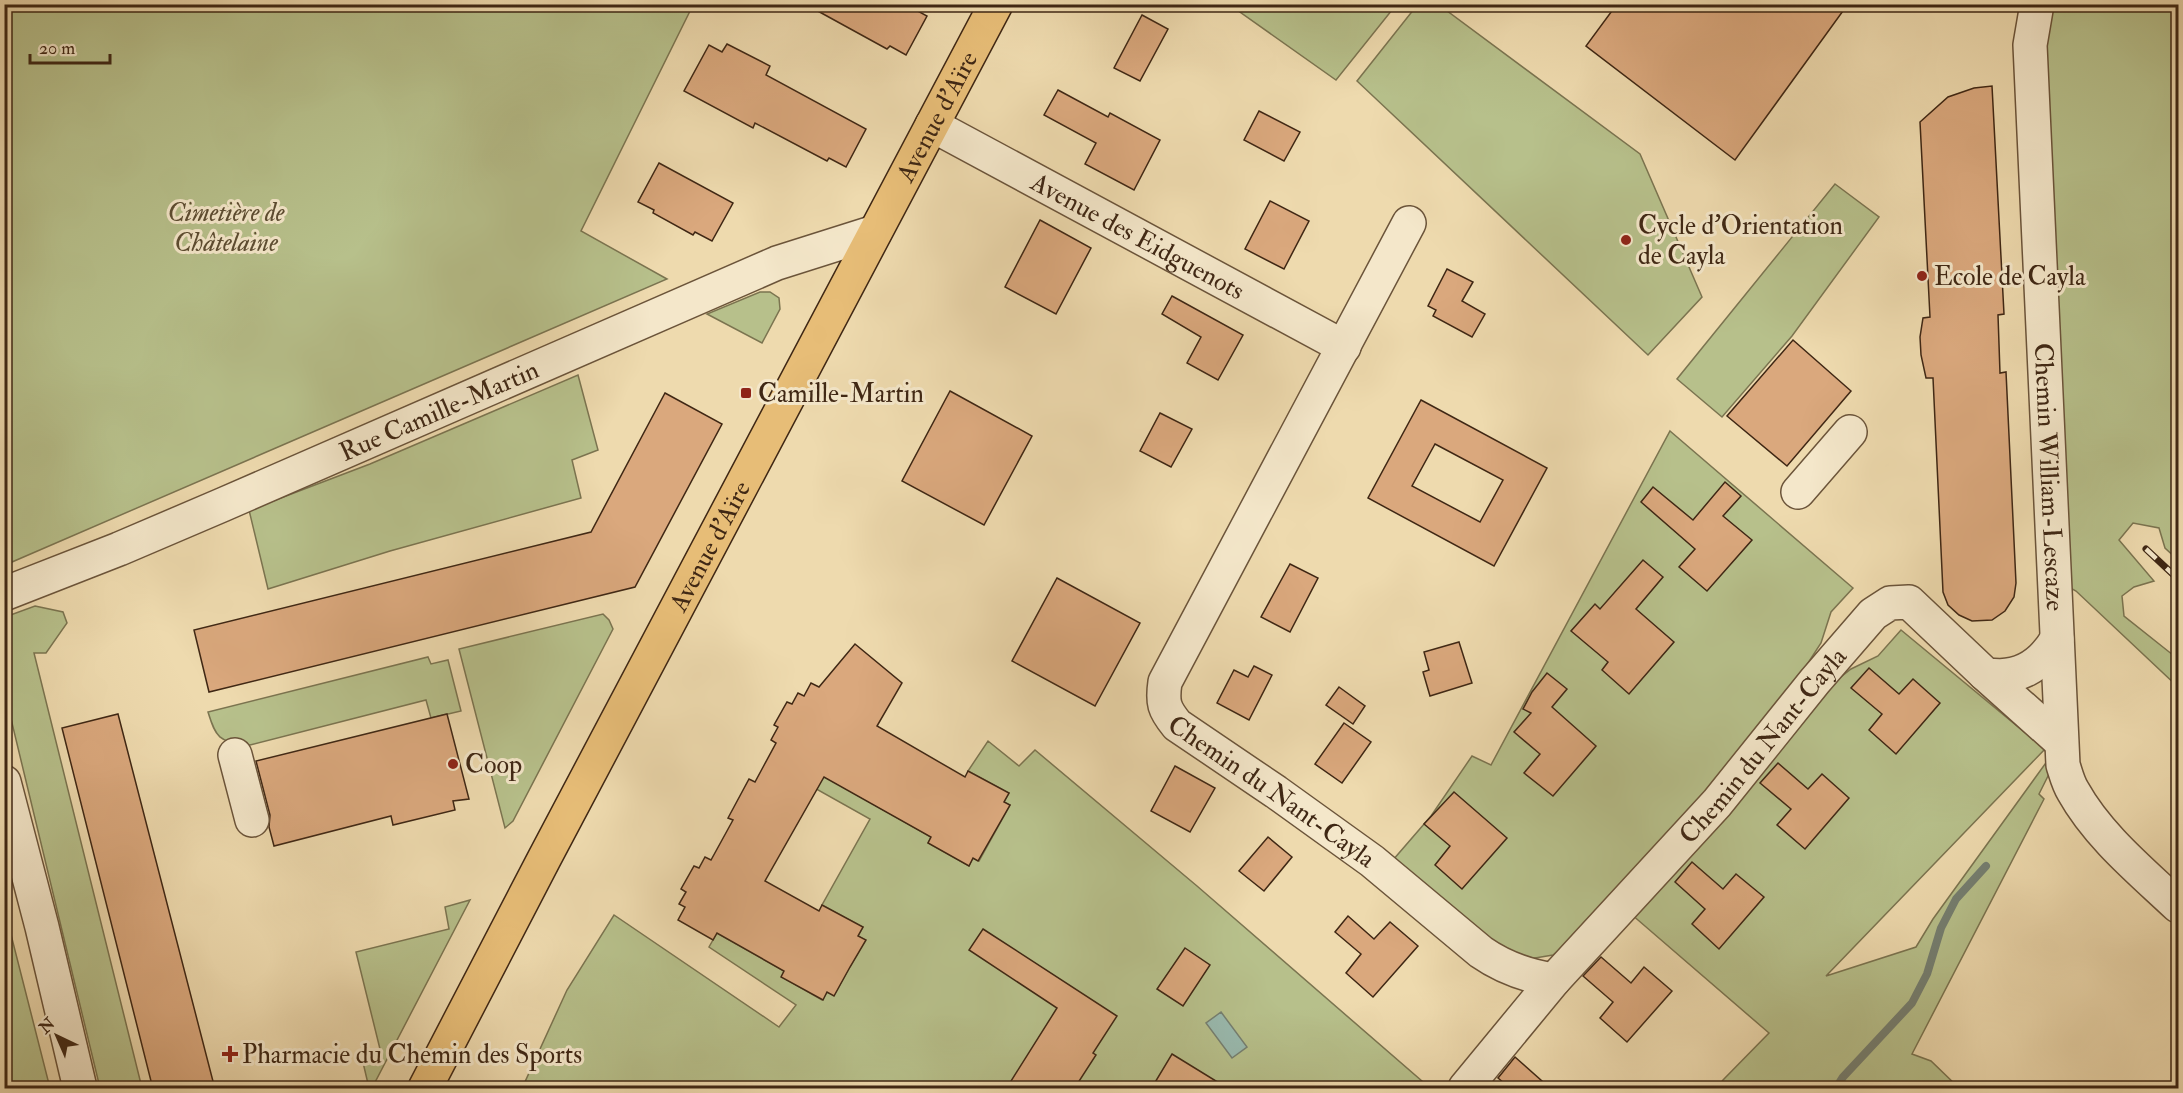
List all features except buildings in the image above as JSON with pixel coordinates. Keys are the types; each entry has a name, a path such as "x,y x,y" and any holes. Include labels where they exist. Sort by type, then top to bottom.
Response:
{"main road":[{"name":"Avenue d'Aïre","path":"425,1089 544,859 996,4"}],"street":[{"name":"Chemin William-Lescaze","path":"2037,4 2030,45 2060,741 2063,765 2072,789 2088,814 2178,906"},
{"name":"Avenue des Eidguenots","path":"932,125 1344,347"},
{"path":"1344,347 1409,223"},
{"name":"Rue Camille-Martin","path":"4,594 222,506 777,263 875,232"},
{"name":"Chemin du Nant-Cayla","path":"1344,347 1165,682 1162,700 1177,726 1276,792 1372,861 1497,964 1528,976 1554,980"},
{"path":"1798,492 1850,432"},
{"name":"Chemin du Nant-Cayla","path":"1465,1089 1554,980 1717,803 1815,681 1873,614 1890,603 1909,602 2060,741"},
{"path":"1985,674 1999,677 2016,674 2035,665 2048,653 2057,639"},
{"path":"235,755 252,820"},
{"path":"4,782 42,927 80,1089"}],"green space":[{"name":"Cimetière de Châtelaine","path":"5,4 693,5 581,231 667,279 5,565"},
{"path":"1418,4 1439,5 1640,154 1702,297 1648,355 1357,81"},
{"path":"1230,5 1396,5 1336,80"},
{"path":"2049,5 2178,5 2178,560 2165,548 2159,528 2133,523 2119,540 2154,581 2134,587 2122,596 2124,616 2178,659 2178,687 2076,591 2067,586 2041,60"},
{"path":"1835,184 1879,217 1792,336 1722,417 1677,379"},
{"path":"760,292 770,292 779,298 780,309 762,343 707,314"},
{"path":"578,375 598,450 572,460 581,498 390,551 268,589 249,510 370,464"},
{"path":"1670,431 1853,588 1831,612 1821,643 1786,697 1747,749 1574,939 1553,955 1529,959 1506,955 1393,860 1431,816 1472,756 1491,765"},
{"path":"35,606 63,612 67,623 46,653 34,653 142,1088 100,1088 5,694 5,617"},
{"path":"603,614 613,629 513,821 505,828 459,649"},
{"path":"1901,630 2045,749 1826,976 1916,947 1933,919 2048,760 2054,764 2039,794 2044,799 1912,1054 1931,1061 1959,1088 1717,1088 1769,1033 1631,914 1823,691 1851,669 1878,656"},
{"path":"428,657 431,664 448,660 461,711 431,718 426,700 246,746 220,737 216,733 208,712"},
{"path":"988,741 1019,766 1035,750 1197,886 1430,1088 531,1088 524,1084 567,990 614,915 779,1027 796,1005 709,947 717,933 784,971 782,977 822,1000 827,992 834,995 865,940 858,936 863,927 822,905 870,819 802,781 810,768 931,837 928,843 969,866 973,858 979,861 1010,805 1004,802 1009,793 968,771"},
{"path":"470,900 372,1088 369,1088 361,1054 380,1049 356,952 449,929 445,907"},
{"path":"5,911 50,1088 5,1088"}],"water":[{"path":"1221,1012 1247,1047 1232,1058 1206,1023"}],"waterway":[{"path":"1836,1088 1843,1077 1912,1003 1927,974 1941,928 1956,899 1986,866"}],"railway":[{"path":"2146,549 2178,579"}],"place":[{"name":"Cycle d'Orientation de Cayla","path":"1626,240"},
{"name":"Ecole de Cayla","path":"1922,276"},
{"name":"Camille-Martin","path":"746,393"},
{"name":"Coop","path":"453,764"},
{"name":"Pharmacie du Chemin des Sports","path":"230,1054"}]}
